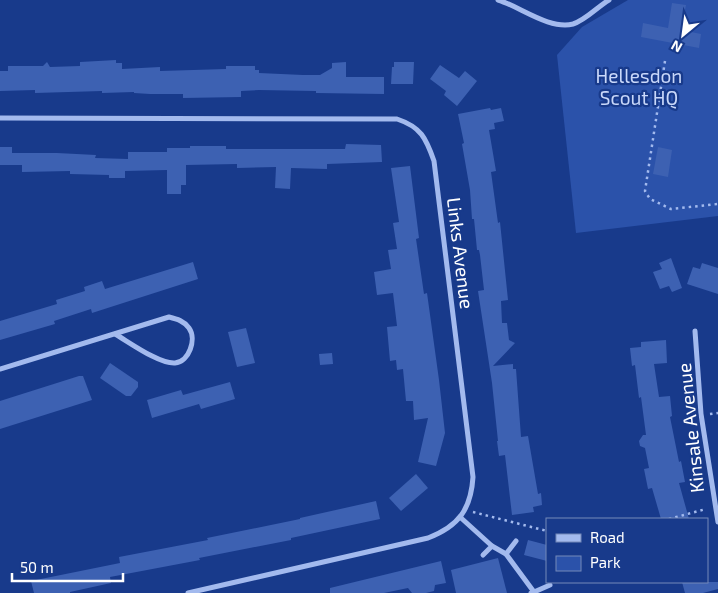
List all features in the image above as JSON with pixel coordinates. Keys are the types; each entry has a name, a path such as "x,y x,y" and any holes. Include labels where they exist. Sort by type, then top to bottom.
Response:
{"street":[{"path":"498,0 543,20 572,24 609,0"},
{"name":"Links Avenue","path":"0,118 397,119 415,127 424,135 434,161 473,477 472,490 465,510 451,527 428,538 188,593"},
{"path":"0,369 169,317 182,320 190,329 193,338 191,348 186,357 177,363 164,361 115,334"},
{"name":"Kinsale Avenue","path":"695,330 702,414 714,507 718,522"},
{"path":"460,517 492,546 506,554 533,592 550,585"},
{"path":"506,554 516,541"},
{"path":"483,555 492,546"}],"path":[{"path":"665,61 645,191 650,199 671,209 718,204"},
{"path":"673,518 714,507"},
{"path":"465,510 546,531"}],"green space":[{"name":"Hellesdon Scout HQ","path":"628,0 718,0 718,216 576,233 557,55 582,27"}],"building":[{"name":"Hellesdon Scout HQ","path":"672,3 686,5 681,30 701,34 699,48 641,37 643,23 668,28"},
{"path":"116,60 116,63 122,63 122,69 160,67 160,71 226,69 226,66 255,66 255,70 259,70 259,73 303,75 320,75 332,68 332,63 346,62 346,77 384,77 384,94 259,90 241,91 241,97 183,98 183,94 134,92 35,93 35,90 0,91 0,71 8,71 8,66 43,66 47,62 50,67 80,66 80,62"},
{"path":"394,62 414,62 413,84 391,84"},
{"path":"440,65 459,78 465,71 477,81 457,106 444,95 446,91 430,79"},
{"path":"490,108 491,110 501,108 504,121 494,123 495,129 489,130 496,171 491,172 498,223 500,222 508,300 501,301 502,323 507,323 509,340 515,343 493,366 513,364 513,369 516,369 521,437 528,436 538,494 541,493 542,505 533,507 534,512 512,515 505,455 499,456 492,383 478,291 484,290 480,255 479,250 477,250 474,219 472,219 470,190 462,144 464,143 458,114"},
{"path":"346,144 381,145 382,162 327,164 327,169 291,168 290,189 275,188 276,167 237,168 237,164 186,165 186,185 181,185 181,194 167,194 167,170 125,171 125,178 109,178 109,175 70,174 70,171 22,172 22,165 0,165 0,147 12,147 12,153 96,155 95,158 128,159 128,152 167,152 167,148 190,148 190,146 226,146 226,149 345,149"},
{"path":"658,147 672,150 668,177 653,174"},
{"path":"410,166 419,238 416,239 424,294 427,293 445,433 436,466 418,462 428,418 414,420 413,401 406,401 403,369 397,370 396,360 390,361 387,327 397,326 393,293 377,295 374,272 391,269 388,250 397,249 393,223 399,222 391,168"},
{"path":"671,258 682,288 672,292 669,286 660,289 653,272 662,269 659,263"},
{"path":"193,262 198,279 92,313 91,309 54,321 55,324 0,340 0,321 57,304 56,300 85,291 84,287 102,281 105,289"},
{"path":"702,263 718,268 718,294 687,284 693,267 700,269"},
{"path":"246,328 255,363 237,367 228,332"},
{"path":"666,340 667,363 654,364 659,397 670,396 672,416 670,417 685,482 679,483 689,518 661,518 652,488 648,489 644,469 649,468 645,448 640,446 639,441 643,435 646,435 641,397 639,398 635,365 632,366 630,348 641,347 641,342"},
{"path":"332,353 333,364 320,365 319,354"},
{"path":"110,363 138,382 138,387 131,396 126,396 100,378"},
{"path":"83,376 92,400 0,429 0,401"},
{"path":"230,382 235,399 201,409 199,404 152,418 147,400 181,390 183,395"},
{"path":"416,474 428,488 401,511 389,498"},
{"path":"376,501 380,519 291,538 291,540 199,558 200,560 110,577 111,583 70,593 34,593 31,581 120,563 119,557 208,540 207,538"},
{"path":"528,540 546,545 546,561 524,555"},
{"path":"498,558 507,593 456,593 451,570"},
{"path":"441,561 446,583 435,585 434,591 412,593 408,588 384,593 330,593 330,588"},
{"path":"718,582 718,589 703,593 685,593 682,583"}]}
